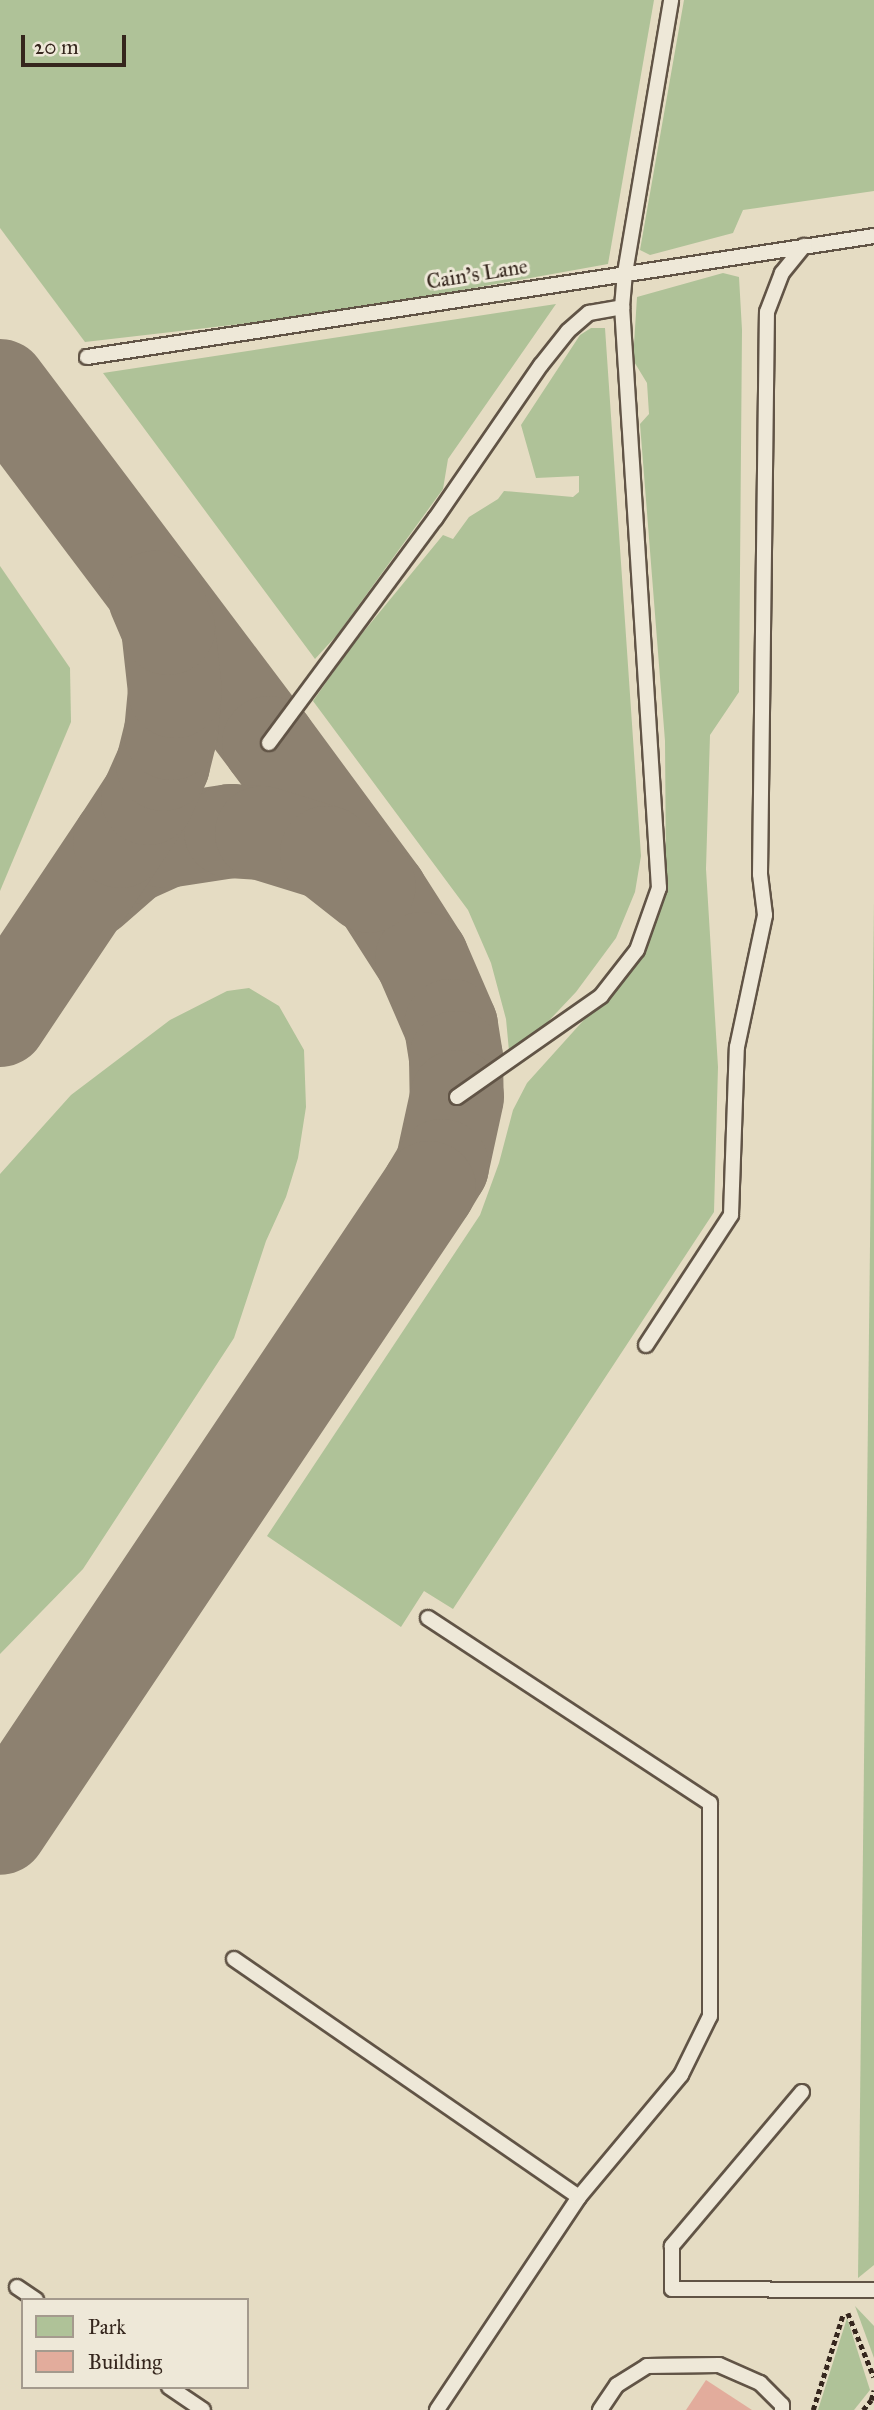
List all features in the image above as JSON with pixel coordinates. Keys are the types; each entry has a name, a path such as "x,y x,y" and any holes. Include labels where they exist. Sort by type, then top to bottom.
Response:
{"lane":[{"path":"457,1097 600,996 637,950 659,888 622,307 625,273 671,0"},
{"name":"Cain's Lane","path":"88,357 874,236"},
{"path":"646,1345 730,1215 737,1047 765,915 760,874 767,312 782,273 804,246"},
{"path":"269,743 435,519 541,365 568,331 589,313 622,307"},
{"path":"428,1618 710,1803 710,2016 681,2076 579,2197 437,2410"},
{"path":"234,1959 579,2197"},
{"path":"802,2092 672,2246 672,2289 874,2290"},
{"path":"17,2287 33,2298"},
{"path":"600,2410 617,2385 647,2366 719,2365 760,2383 782,2404 782,2410"},
{"path":"172,2389 203,2410"}],"path":[{"path":"813,2410 846,2306 874,2377"},
{"path":"863,2410 871,2400 874,2390"}],"green space":[{"path":"0,0 654,0 608,264 335,313 85,342 0,228"},
{"path":"684,0 874,0 874,191 743,210 733,233 650,255 640,250"},
{"path":"723,273 739,277 742,330 739,692 710,735 706,869 718,1067 714,1212 453,1609 424,1591 401,1627 267,1536 480,1215 499,1163 513,1110 527,1083 627,972 656,921 666,871 665,741 640,424 649,414 647,383 633,360 637,297"},
{"path":"556,304 448,459 443,489 337,635 315,659 103,373"},
{"path":"591,328 605,328 641,856 635,892 616,938 576,992 523,1048 509,1051 506,1019 491,963 468,910 313,701 351,647 443,535 453,539 469,517 498,499 504,491 573,497 579,492 579,476 536,478 521,425 580,335"},
{"path":"0,566 70,668 71,722 0,891"},
{"path":"874,902 874,2265 858,2278"},
{"path":"249,988 279,1006 304,1050 306,1107 298,1158 286,1197 266,1241 234,1338 83,1569 0,1654 0,1174 71,1095 170,1020 227,991"},
{"path":"855,2306 874,2326 874,2358"},
{"path":"847,2318 870,2390 854,2410 818,2410"}],"building":[{"path":"706,2380 752,2410 686,2410"}],"taxiway":[{"path":"0,386 381,895 422,959 451,1026 456,1058 457,1097 442,1166 429,1188 0,1828"},
{"path":"0,1020 148,798 163,764 171,733 175,691 168,628 155,598"},
{"path":"91,891 130,857 166,841 231,831 262,833 327,853 369,886"}]}
